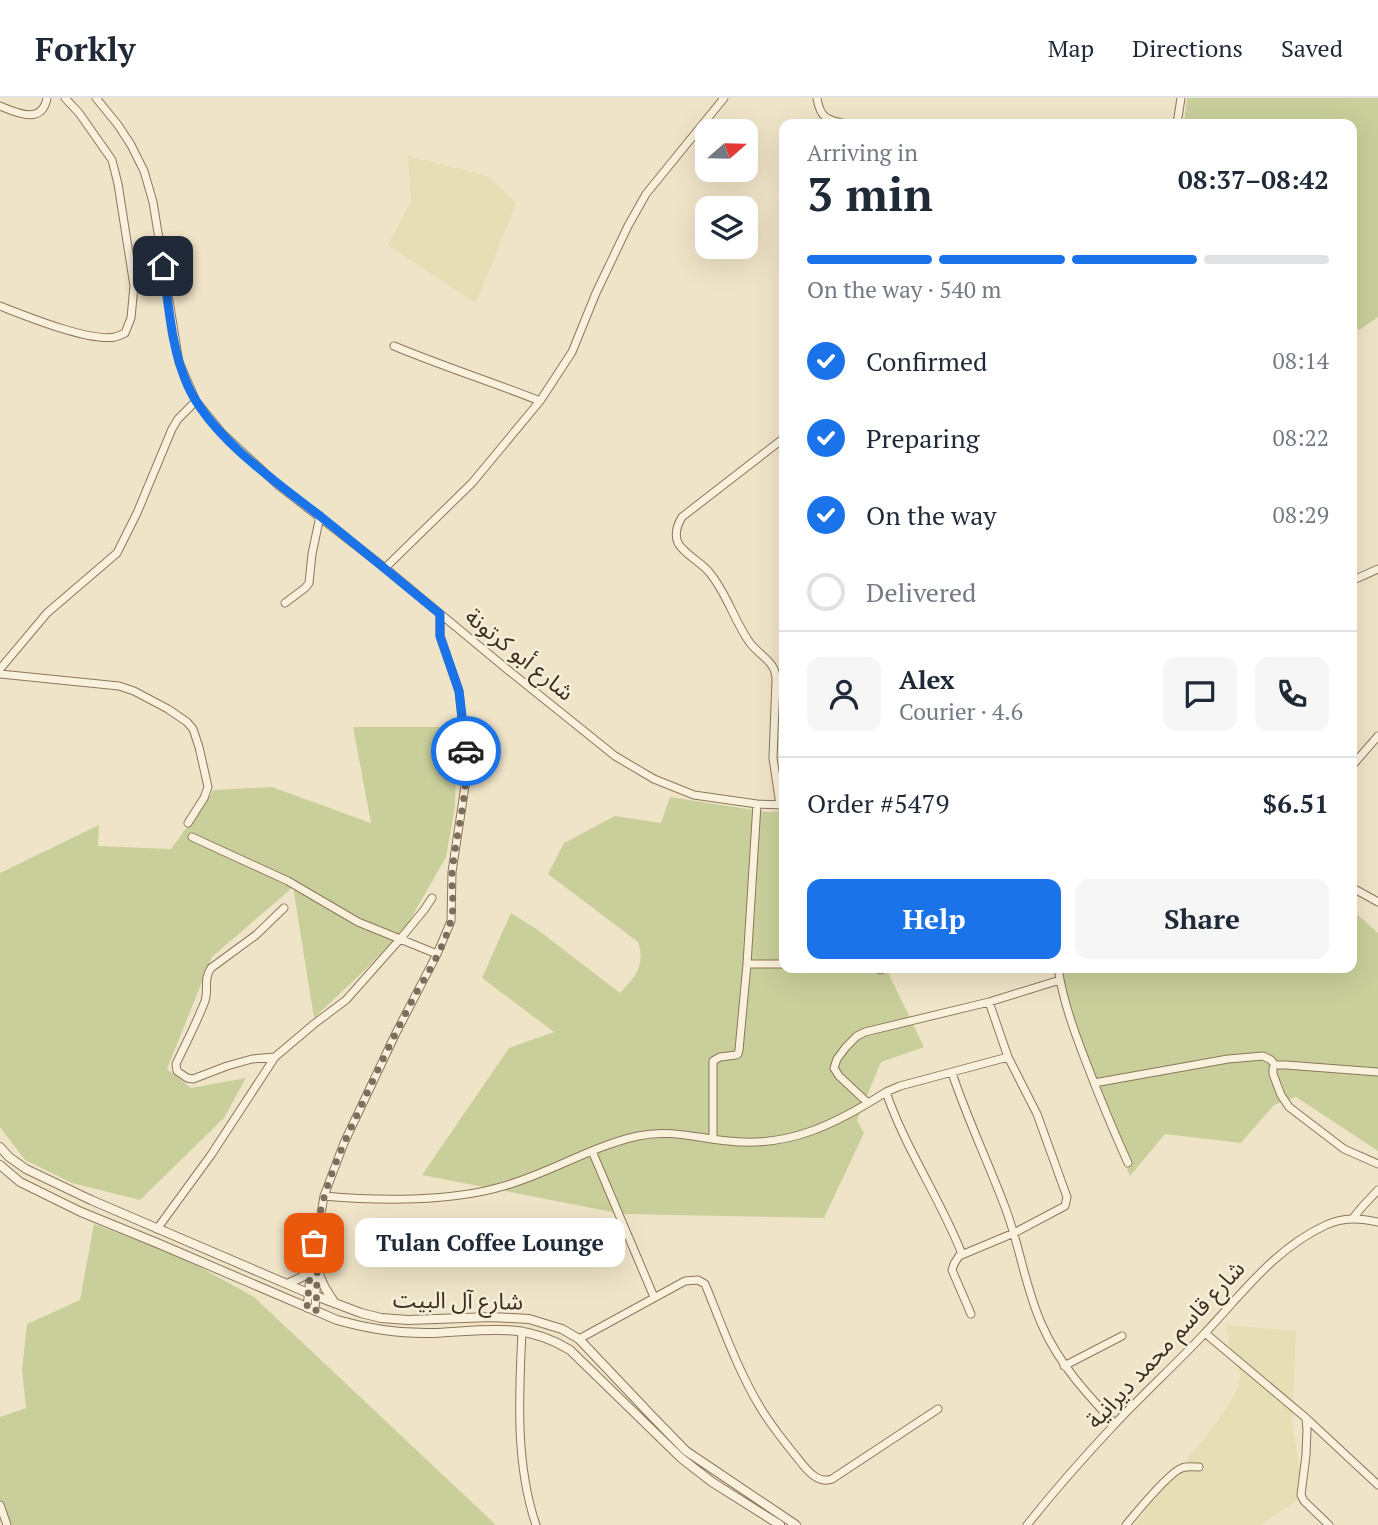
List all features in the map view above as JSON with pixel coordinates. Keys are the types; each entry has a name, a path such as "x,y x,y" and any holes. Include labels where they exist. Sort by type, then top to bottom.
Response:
{"street":[{"path":"0,106 32,116 44,107 47,98"},
{"path":"0,306 67,330 91,335 114,338 125,333 129,327 134,286 112,160 65,98"},
{"name":"شارع أبو كرتونة","path":"96,98 118,125 141,164 153,202 176,348 184,375 196,401 222,433 278,485 385,568 603,747 633,768 694,795 779,805"},
{"path":"385,568 472,483 540,401 572,352 596,293 646,194 724,98"},
{"path":"817,98 821,112 828,119"},
{"path":"1178,119 1181,98"},
{"path":"394,346 540,401"},
{"path":"0,671 47,613 117,553 172,429 196,401"},
{"path":"779,442 682,517 676,536 684,550 707,569 717,582 751,643 775,669 773,758 779,789"},
{"path":"285,603 309,583 320,516"},
{"path":"1357,578 1378,569"},
{"path":"311,1310 313,1247 317,1239 324,1196 348,1133 398,1028 438,954 451,921 452,872 466,765 459,691 440,636 440,614"},
{"path":"0,671 119,686 134,691 191,725 208,788 188,823"},
{"path":"1357,760 1378,736"},
{"path":"713,1139 713,1061 738,1054 747,964 757,804"},
{"path":"192,837 288,881 358,922 438,954"},
{"path":"1357,890 1378,902"},
{"path":"157,1229 211,1155 275,1058 342,1004 401,938 432,898"},
{"path":"275,1058 253,1059 193,1079 177,1071 176,1064 204,1004 207,994 206,979 211,968 256,935 284,908"},
{"path":"747,964 779,964"},
{"path":"1059,973 1066,1009 1128,1163"},
{"path":"868,1103 834,1068 836,1059 857,1036 1060,981"},
{"path":"971,1314 952,1270 962,1254 1014,1233 1065,1206 1067,1197 989,1002"},
{"path":"1094,1083 1228,1059 1263,1056 1275,1065 1378,1072"},
{"path":"324,1196 382,1199 477,1192 504,1186 629,1138 654,1133 670,1132 755,1143 784,1140 831,1124 900,1086 1009,1057"},
{"path":"1275,1065 1273,1074 1289,1107 1344,1149 1378,1164"},
{"path":"952,1073 1014,1233 1041,1323 1064,1366 1115,1424"},
{"path":"886,1092 962,1254"},
{"name":"شارع آل البيت","path":"0,1147 26,1169 157,1229 336,1304 392,1320 492,1317 534,1320 562,1329 579,1339 686,1451 796,1525"},
{"path":"592,1151 654,1297"},
{"name":"شارع آل البيت","path":"0,1165 20,1182 81,1212 311,1310 359,1326 392,1332 432,1333 492,1329 545,1336 570,1350 681,1458 712,1482 780,1525"},
{"path":"1353,1218 1378,1190"},
{"path":"1353,1218 1378,1222"},
{"name":"شارع قاسم محمد ديرانية","path":"1027,1525 1115,1424 1273,1260 1324,1226 1353,1218"},
{"path":"288,1284 314,1269"},
{"path":"314,1269 336,1304"},
{"path":"579,1339 673,1286 691,1280 705,1284 761,1409 799,1460 818,1479 827,1481 938,1409"},
{"path":"522,1331 520,1391 523,1475 536,1525"},
{"path":"1205,1333 1306,1418 1378,1485"},
{"path":"1064,1366 1122,1336"},
{"path":"1306,1418 1306,1455 1301,1495 1329,1525"},
{"path":"1126,1525 1176,1470 1199,1467"},
{"path":"0,1505 7,1525"}],"shaded area":[{"path":"408,156 488,176 516,203 476,303 388,245 411,201"},
{"path":"1226,1325 1296,1331 1292,1423 1301,1478 1297,1500 1260,1525 1134,1525 1218,1421 1236,1392 1241,1376 1230,1347"}],"green space":[{"path":"1187,98 1378,98 1378,317 1359,330 1357,328 1357,119 1185,119"},
{"path":"353,727 457,727 455,807 446,857 406,927 314,1018 293,887 212,957 167,1069 191,1088 246,1078 224,1118 140,1200 72,1183 25,1160 0,1127 0,873 99,825 98,846 171,849 214,790 272,787 371,823"},
{"path":"670,797 767,812 779,811 779,973 888,973 924,1047 881,1062 857,1120 864,1133 824,1218 623,1214 422,1175 509,1048 554,1032 482,978 511,913 538,930 620,993 638,970 641,957 638,942 548,874 564,843 615,816 661,823"},
{"path":"1357,914 1378,933 1378,1151 1296,1097 1274,1105 1241,1143 1165,1134 1130,1176 1057,973 1357,973"},
{"path":"94,1224 182,1257 254,1297 496,1525 4,1525 0,1510 0,1417 26,1408 22,1370 27,1324 80,1300"}],"way so far":[{"path":"314,1243 307,1308 316,1311 317,1239 328,1184 344,1143 398,1028 438,954 451,921 452,872 465,786 466,751"}],"place":[{"name":"Tulan Coffee Lounge","path":"314,1243"}],"route":[{"path":"163,266 179,362 200,408 222,433 278,485 353,542 440,614 440,636 459,691 466,751"}]}
